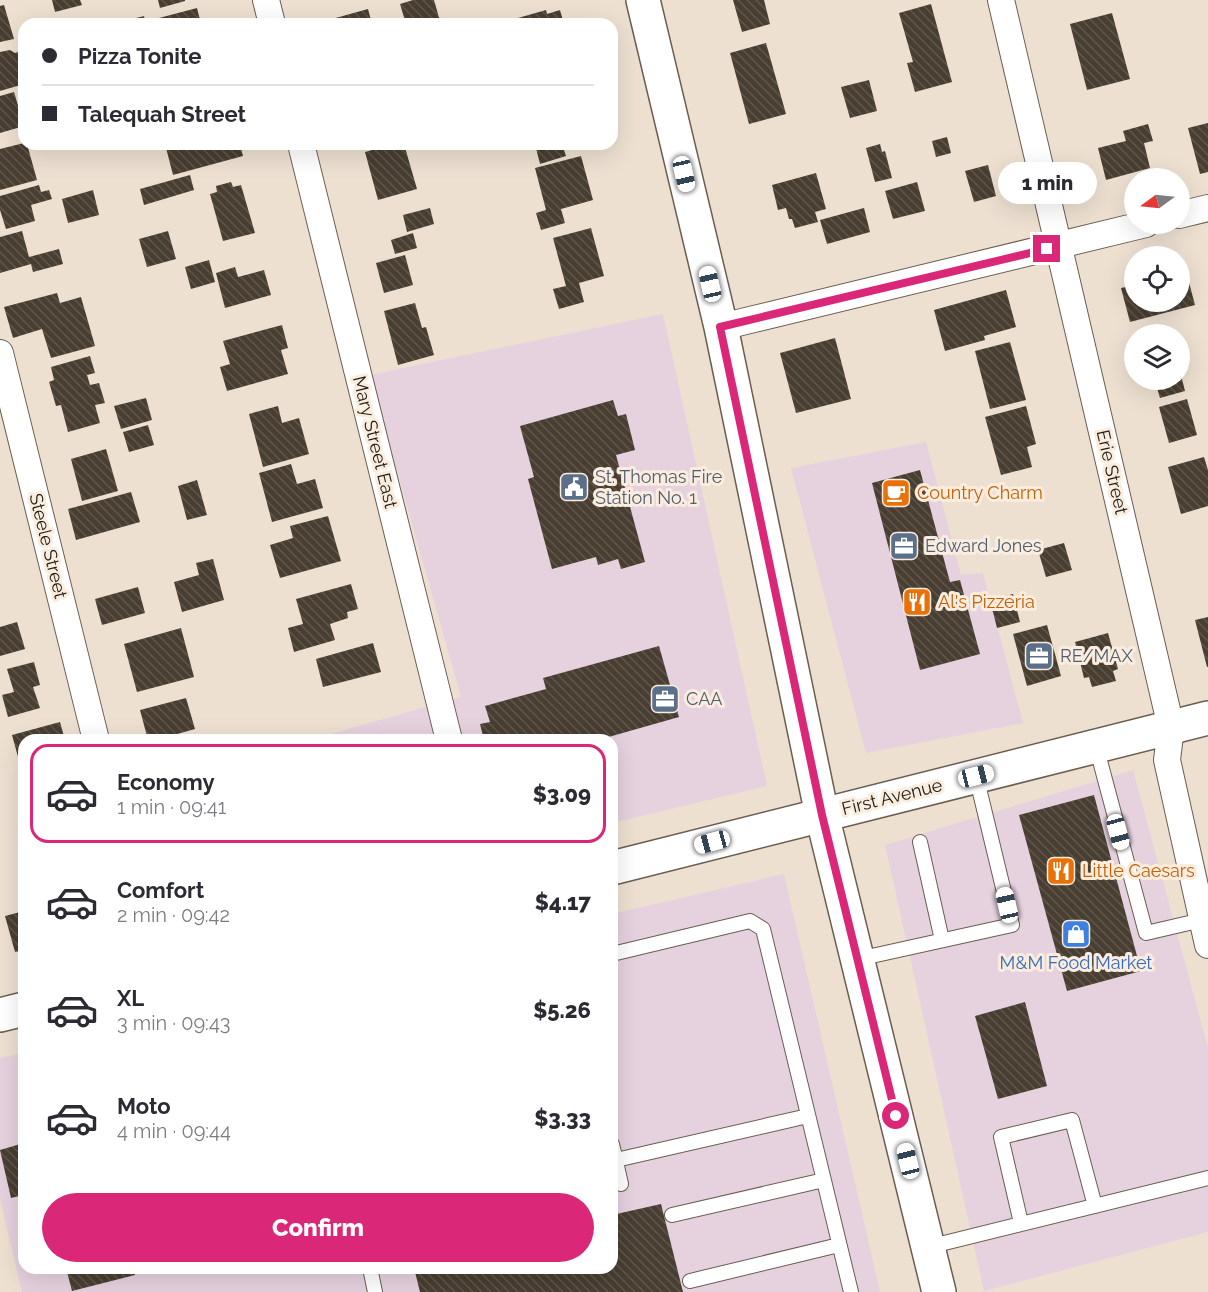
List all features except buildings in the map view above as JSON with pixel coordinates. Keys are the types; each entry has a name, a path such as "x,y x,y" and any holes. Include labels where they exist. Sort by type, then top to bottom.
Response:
{"street":[{"path":"266,0 270,18"},
{"path":"643,0 720,327 822,815 938,1292"},
{"name":"Erie Street","path":"1001,0 1171,727 1167,760 1205,932"},
{"name":"Mary Street East","path":"302,150 448,734"},
{"path":"1190,212 1208,207"},
{"path":"720,327 1124,230"},
{"name":"Steele Street","path":"0,353 95,734"},
{"name":"First Avenue","path":"618,866 1208,718"},
{"path":"0,1015 18,1010"}],"lane":[{"path":"1095,746 1146,933 1205,932"},
{"path":"858,959 1012,925 976,776"},
{"path":"920,842 942,940"},
{"path":"618,953 750,921 763,929 851,1292"},
{"path":"618,1160 808,1116"},
{"path":"1021,1223 1001,1137 1072,1120 1095,1206"},
{"path":"618,1170 621,1184"},
{"path":"928,1246 1208,1178"},
{"path":"672,1215 824,1180"},
{"path":"690,1281 839,1245"},
{"path":"371,1274 375,1292"}],"shaded area":[{"path":"663,314 767,786 618,822 618,734 330,734 461,697 370,375"},
{"path":"926,442 961,575 983,573 1023,723 866,753 791,468"},
{"path":"1133,770 1208,1048 1208,1232 984,1291 885,845"},
{"path":"784,874 880,1292 22,1292 0,1199 0,1058 18,1054 18,1274 618,1274 618,913"}],"place":[{"name":"St. Thomas Fire Station No. 1","path":"574,487"},
{"name":"Country Charm","path":"896,493"},
{"name":"Edward Jones","path":"904,546"},
{"name":"Al's Pizzeria","path":"917,602"},
{"name":"RE/MAX","path":"1039,656"},
{"name":"CAA","path":"665,699"},
{"name":"Little Caesars","path":"1061,871"},
{"name":"M&M Food Market","path":"1076,934"}],"route":[{"path":"896,1116 822,815 720,327 1047,249"}]}
